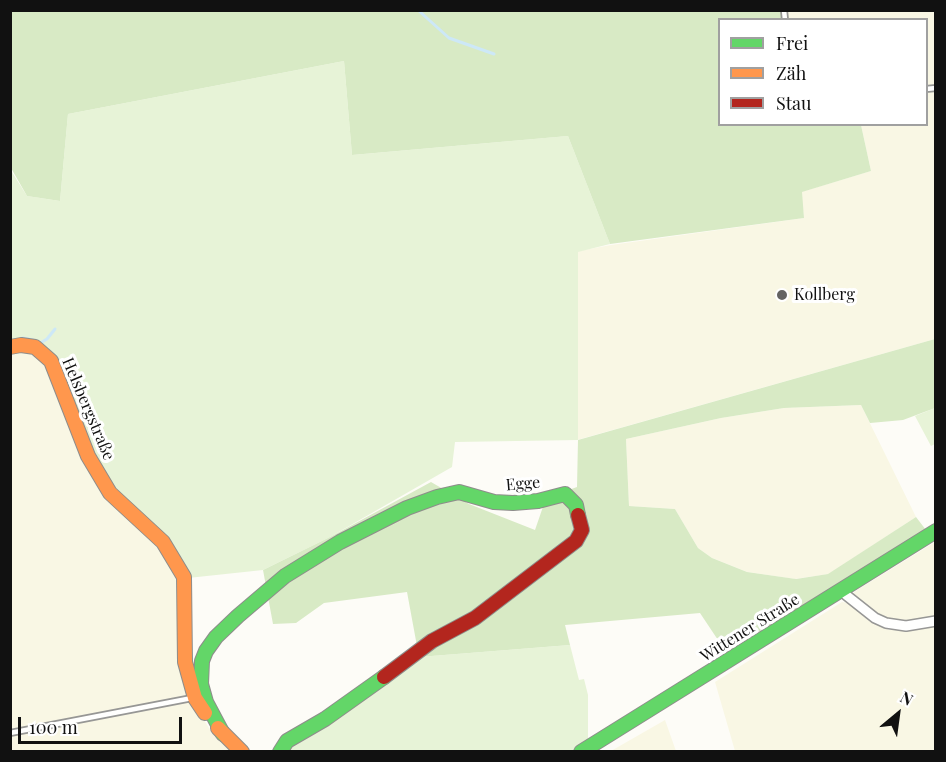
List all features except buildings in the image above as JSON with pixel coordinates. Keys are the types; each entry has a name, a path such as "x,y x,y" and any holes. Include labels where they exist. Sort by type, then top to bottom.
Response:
{"street":[{"name":"Helsbergstraße","path":"10,347 21,345 35,347 51,361 88,456 110,493 163,542 184,577 185,662 195,698 223,734 242,752"},
{"name":"Egge","path":"223,734 206,702 201,684 202,661 216,637 285,576 340,542 407,508 437,497 459,492 494,502 513,502 538,501 565,494 576,505 582,530 576,541 475,618 432,641 334,712 287,741 280,752"},
{"name":"Wittener Straße","path":"581,752 936,531"},
{"path":"843,590 875,618 886,623 906,626 936,621"}],"lane":[{"path":"10,733 195,698"}],"shaded area":[{"path":"786,11 935,11 935,85 928,86 928,18 787,18"},
{"path":"935,91 935,339 577,440 578,251 804,218 801,192 871,171 861,126 928,126 928,92"},
{"path":"10,350 35,351 49,364 163,549 178,579 189,697 211,731 236,751 11,751"},
{"path":"861,405 916,517 829,574 795,579 747,572 712,558 698,548 675,509 629,506 626,439 721,418 784,408"},
{"path":"935,542 935,619 914,623 887,621 854,596 854,592"},
{"path":"842,602 848,603 889,630 913,630 935,626 935,751 735,751 715,682"},
{"path":"665,720 676,751 611,751"}],"green space":[{"path":"10,11 781,11 782,18 718,18 718,126 861,126 871,171 802,192 804,218 610,244 568,136 352,155 344,61 68,114 60,201 27,196 11,168"},
{"path":"344,61 352,155 568,136 610,244 578,252 578,440 455,442 452,467 330,537 263,570 188,578 115,493 92,455 54,360 11,344 10,169 27,196 60,201 68,114"},
{"path":"935,339 935,408 903,420 870,423 861,405 784,408 721,418 626,439 629,506 675,509 698,548 712,558 747,572 796,579 828,574 916,517 926,530 726,652 700,613 565,625 570,645 419,657 407,592 324,603 296,623 273,624 263,570 330,537 431,482 469,504 535,530 546,498 577,487 578,440"},
{"path":"935,408 935,444 931,446 915,416"},
{"path":"570,645 579,680 584,679 588,695 588,741 571,751 285,752 288,745 419,657"}],"waterway":[{"path":"418,10 449,38 494,54"},
{"path":"42,342 55,329"},
{"path":"23,338 33,340"}],"traffic: fast":[{"path":"223,734 206,702 201,684 202,661 206,651 216,637 238,616 285,576 340,542 407,508 459,492 494,502 513,503 538,501 565,494 576,505 578,515"},
{"path":"581,752 936,531"},
{"path":"280,752 287,741 325,719 384,677"}],"traffic: slow":[{"path":"10,347 21,345 35,347 51,361 88,456 110,493 163,542 184,577 185,662 195,698 205,713"},
{"path":"218,728 242,752"}],"traffic: jam":[{"path":"384,677 432,641 475,618 576,541 582,530 578,515"}],"place":[{"name":"Kollberg","path":"782,295"}]}
